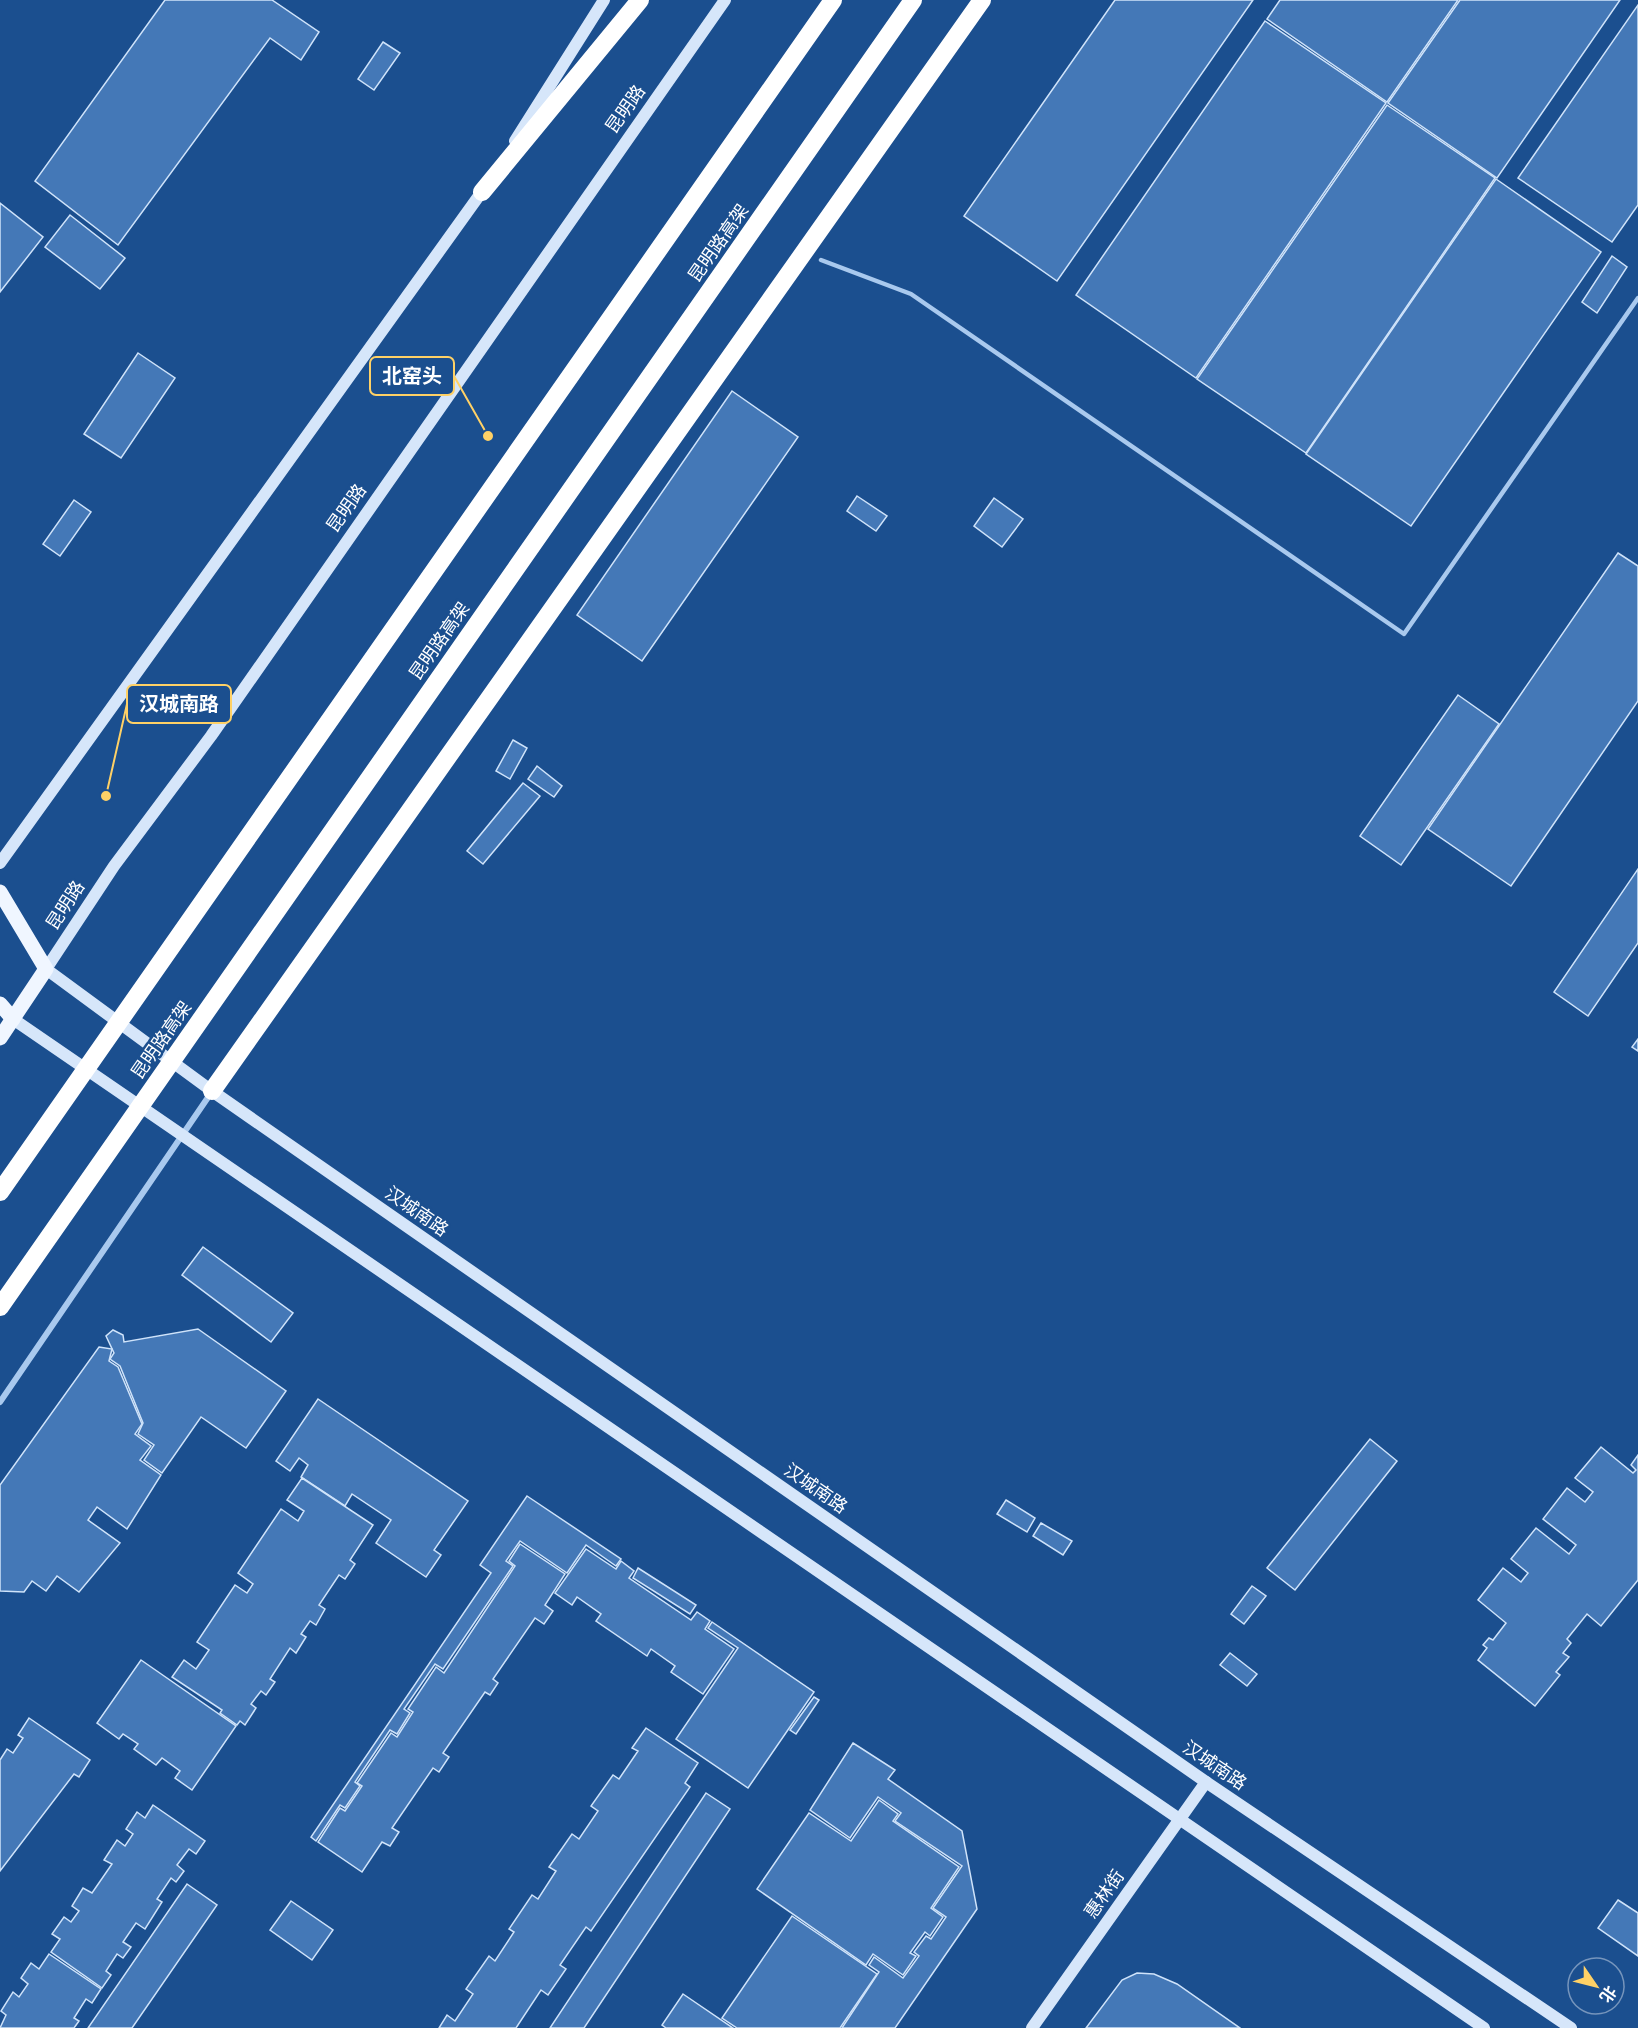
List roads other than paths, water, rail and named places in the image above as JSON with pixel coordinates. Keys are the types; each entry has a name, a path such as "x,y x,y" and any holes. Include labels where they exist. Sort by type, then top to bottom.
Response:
{"highway":[{"path":"482,192 640,0"},
{"path":"0,1192 833,0"},
{"name":"昆明路高架","path":"0,1306 913,0"},
{"path":"212,1091 982,0"}],"main road":[{"path":"0,863 482,192 604,0"},
{"name":"昆明路","path":"0,1038 114,866 211,736 725,0"},
{"path":"0,892 46,969"},
{"name":"汉城南路","path":"46,969 212,1091 1206,1782 1571,2028"},
{"path":"0,1004 12,1019 183,1134 1178,1820 1484,2028"},
{"name":"惠林街","path":"1032,2028 1206,1782"}],"street":[{"path":"0,1402 212,1091"}],"lane":[{"path":"821,260 911,294 1404,634 1638,298"}],"place":[{"name":"北窑头","path":"488,436"},
{"name":"汉城南路","path":"106,796"}]}
